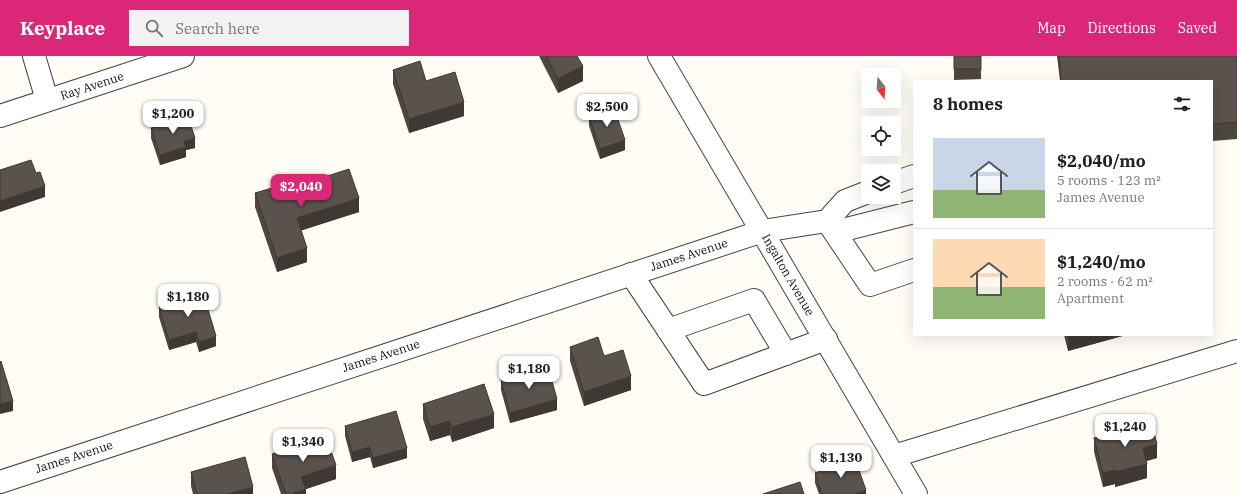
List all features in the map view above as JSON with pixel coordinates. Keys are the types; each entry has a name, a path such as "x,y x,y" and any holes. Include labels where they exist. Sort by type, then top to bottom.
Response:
{"street":[{"path":"34,56 47,100"},
{"name":"Ray Avenue","path":"0,116 183,56"},
{"name":"Ingalton Avenue","path":"660,56 916,494"},
{"path":"901,181 913,176"},
{"path":"861,195 845,201 831,226 870,285 913,270"},
{"name":"James Avenue","path":"0,482 763,231 831,226 913,212"},
{"path":"631,274 704,384 826,339"},
{"path":"668,330 754,300 786,354"},
{"path":"894,456 1237,350"}],"building":[{"path":"546,56 577,56 583,66 558,79"},
{"path":"954,56 981,56 981,69 954,69"},
{"path":"1059,56 1237,56 1237,122 1213,124 1213,80 1061,80"},
{"path":"420,61 426,81 455,72 464,102 409,119 393,70"},
{"path":"614,108 625,140 600,149 589,116"},
{"path":"188,117 195,138 184,141 186,147 160,155 151,128"},
{"path":"31,160 36,173 40,172 45,186 0,201 0,170"},
{"path":"349,169 359,198 297,218 307,248 277,258 255,193 282,185 284,190"},
{"path":"203,293 216,336 199,342 196,332 169,340 159,307"},
{"path":"598,337 604,356 623,350 631,376 584,392 570,347"},
{"path":"1,361 13,401 0,404 0,362"},
{"path":"548,367 557,399 510,413 501,380"},
{"path":"484,384 494,414 452,427 450,421 430,427 423,404"},
{"path":"396,411 407,448 373,458 370,447 352,452 345,426"},
{"path":"1151,422 1157,444 1143,448 1147,464 1115,472 1115,470 1103,473 1094,438"},
{"path":"325,435 336,465 301,477 306,489 292,494 286,494 272,454"},
{"path":"245,457 253,487 228,494 197,494 191,472"},
{"path":"855,459 866,490 855,494 822,494 815,473"},
{"path":"800,482 804,494 763,494"}]}
